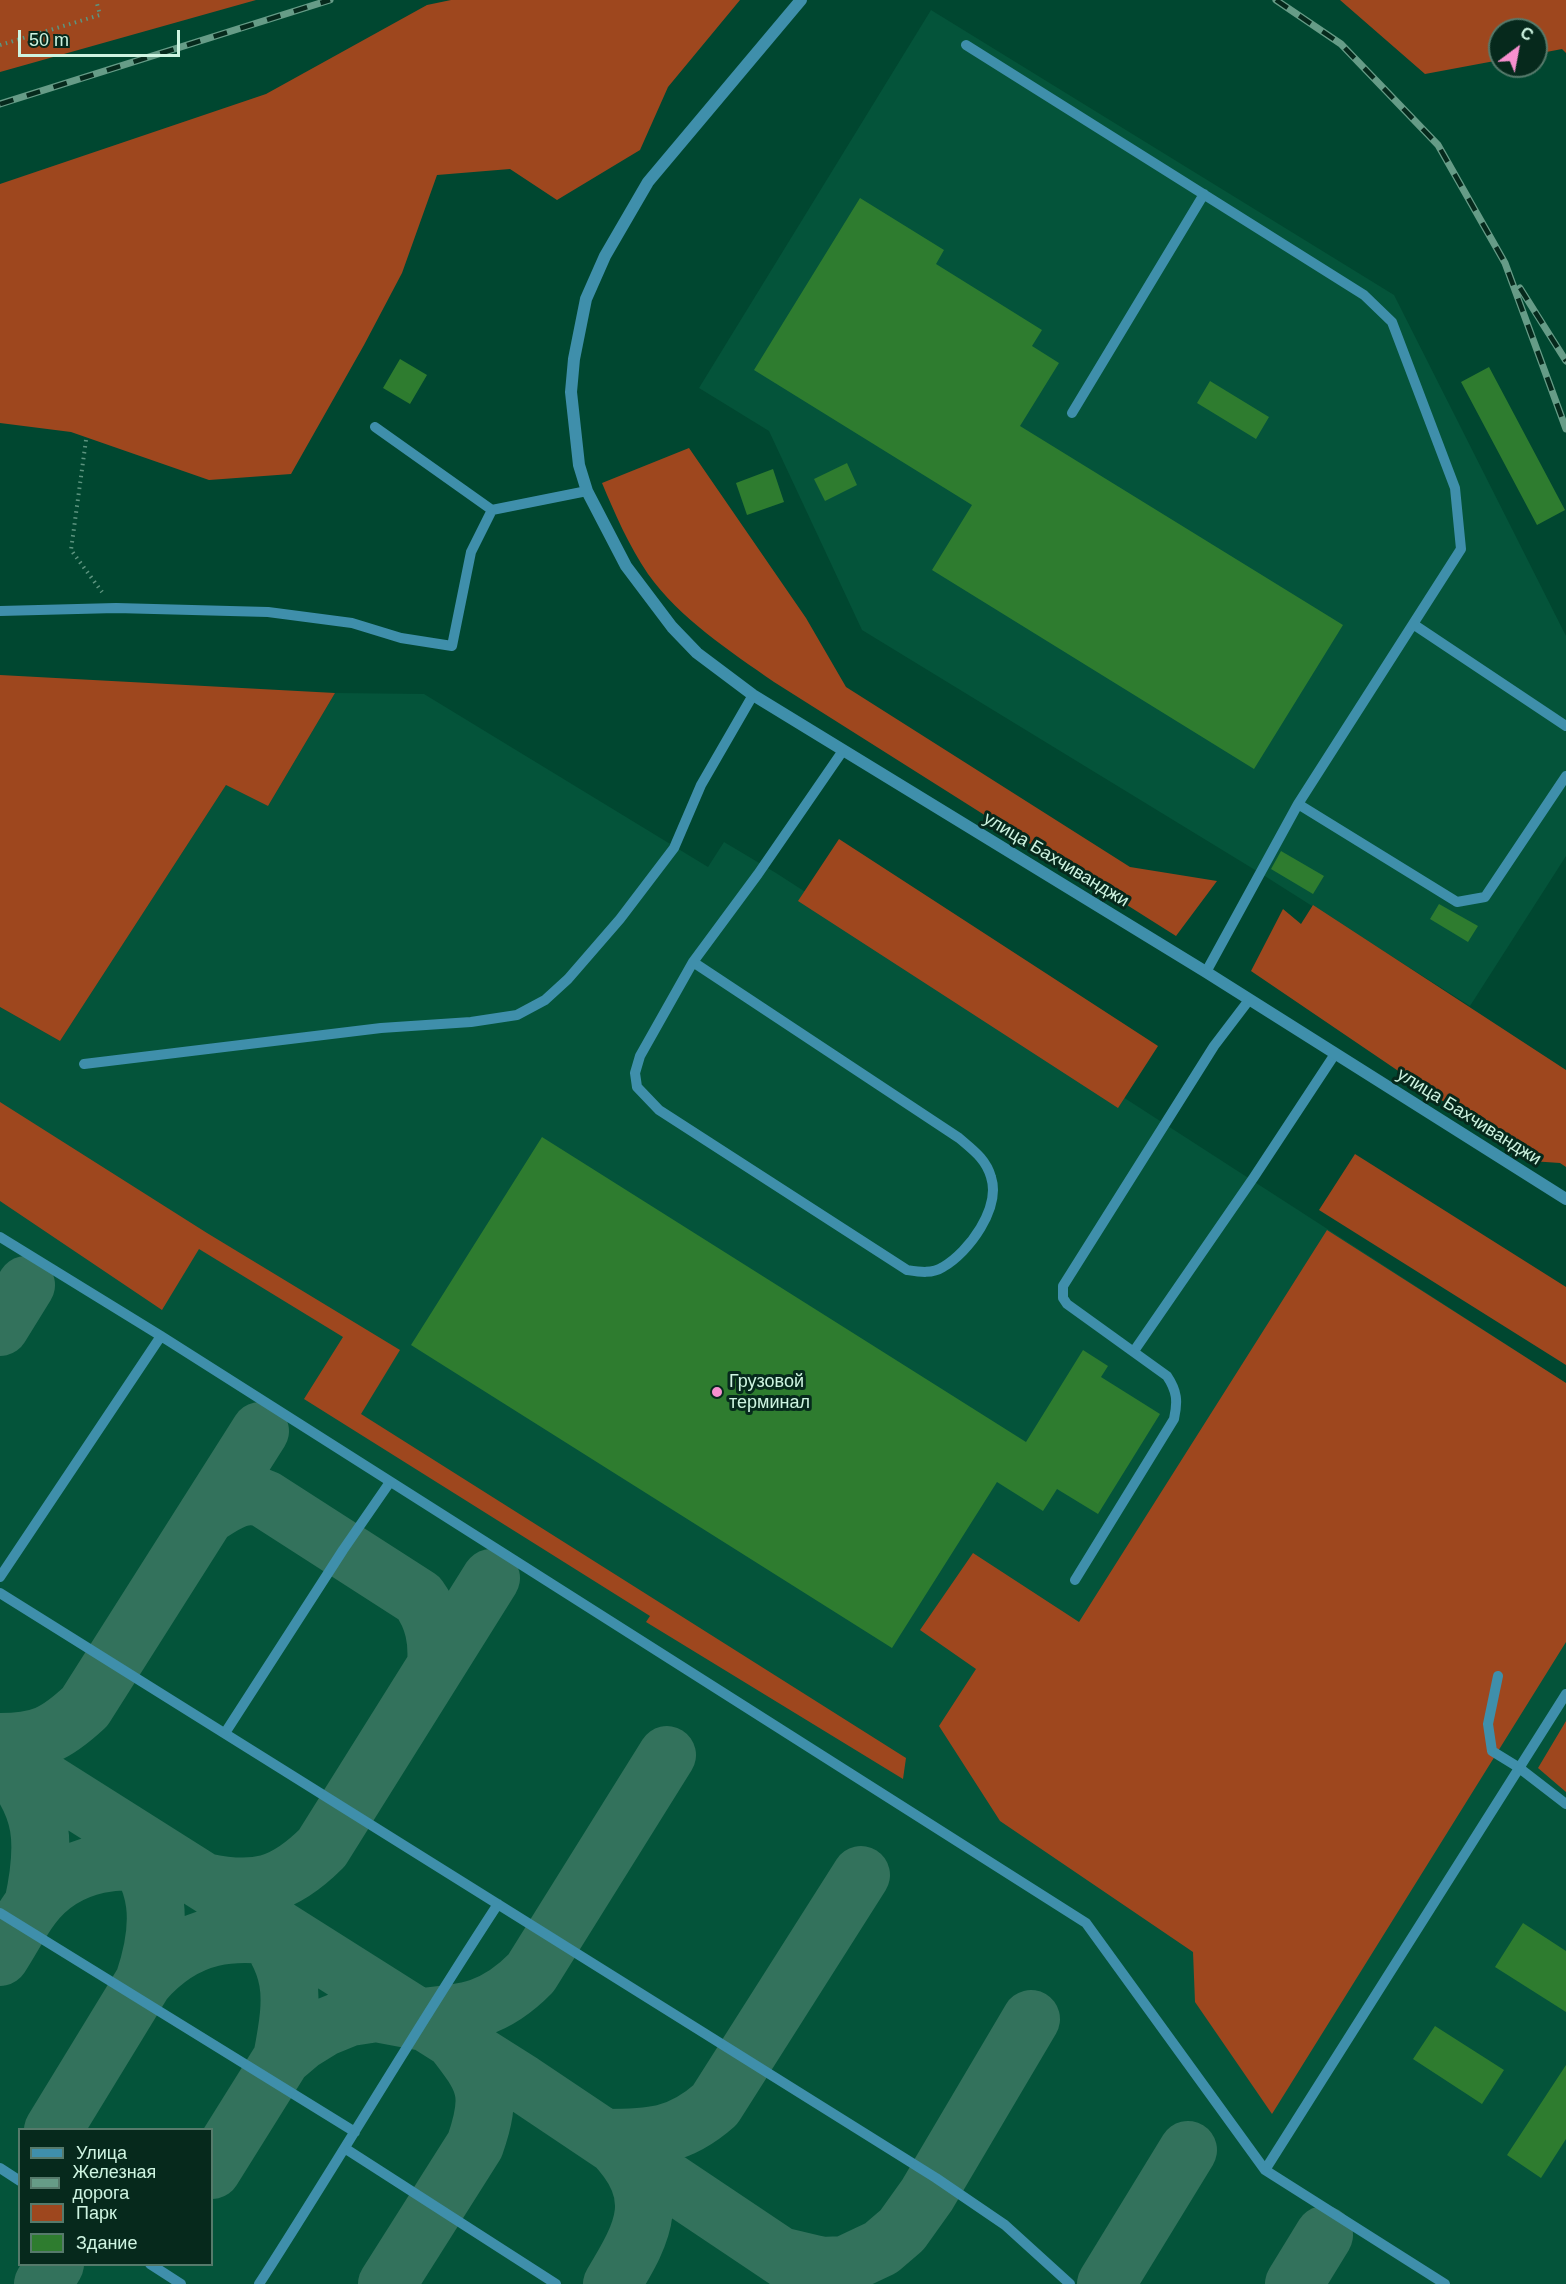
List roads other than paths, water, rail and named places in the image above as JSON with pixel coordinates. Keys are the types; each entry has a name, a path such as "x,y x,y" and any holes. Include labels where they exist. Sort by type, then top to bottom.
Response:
{"street":[{"name":"улица Бахчиванджи","path":"801,0 648,182 605,256 586,299 574,358 572,392 579,465 587,491 626,566 672,627 697,653 753,696 1206,972 1566,1199"}],"lane":[{"path":"966,45 1364,295 1392,322 1455,488 1461,549 1298,804 1206,972"},
{"path":"1072,413 1204,194"},
{"path":"375,427 492,510 587,491"},
{"path":"0,611 116,608 268,612 352,623 401,638 452,646 471,552 492,510"},
{"path":"1413,624 1566,726"},
{"path":"84,1064 369,1029 471,1022 517,1015 545,1000 568,979 620,919 674,848 701,785 753,696"},
{"path":"693,962 949,1132 981,1156 991,1176 994,1191 989,1210 964,1251 942,1268 925,1273 907,1270 659,1110 645,1098 637,1087 635,1073 640,1056 693,962 758,874 842,752"},
{"path":"1298,804 1457,902 1485,897 1566,776"},
{"path":"1074,1580 1174,1419 1178,1402 1175,1387 1157,1367 1067,1304 1063,1298 1063,1286 1214,1046 1249,1000"},
{"path":"1134,1351 1254,1177 1335,1054"},
{"path":"0,1237 161,1336 1086,1923 1264,2170 1445,2284"},
{"path":"0,1577 161,1336"},
{"path":"225,1733 343,1550 390,1482"},
{"path":"0,1593 936,2178 1005,2225 1070,2284"},
{"path":"1498,1676 1488,1724 1492,1751 1518,1767 1566,1804"},
{"path":"1264,2170 1566,1694"},
{"path":"259,2284 346,2149 420,2021 498,1904"},
{"path":"0,1913 355,2132"},
{"path":"346,2149 556,2284"},
{"path":"0,2168 18,2180"},
{"path":"152,2266 181,2284"}],"railway":[{"path":"0,104 330,0"},
{"path":"1276,0 1341,44 1438,145 1505,263 1566,429"},
{"path":"1520,288 1566,361"}],"place":[{"name":"Грузовой терминал","path":"717,1392"}]}
